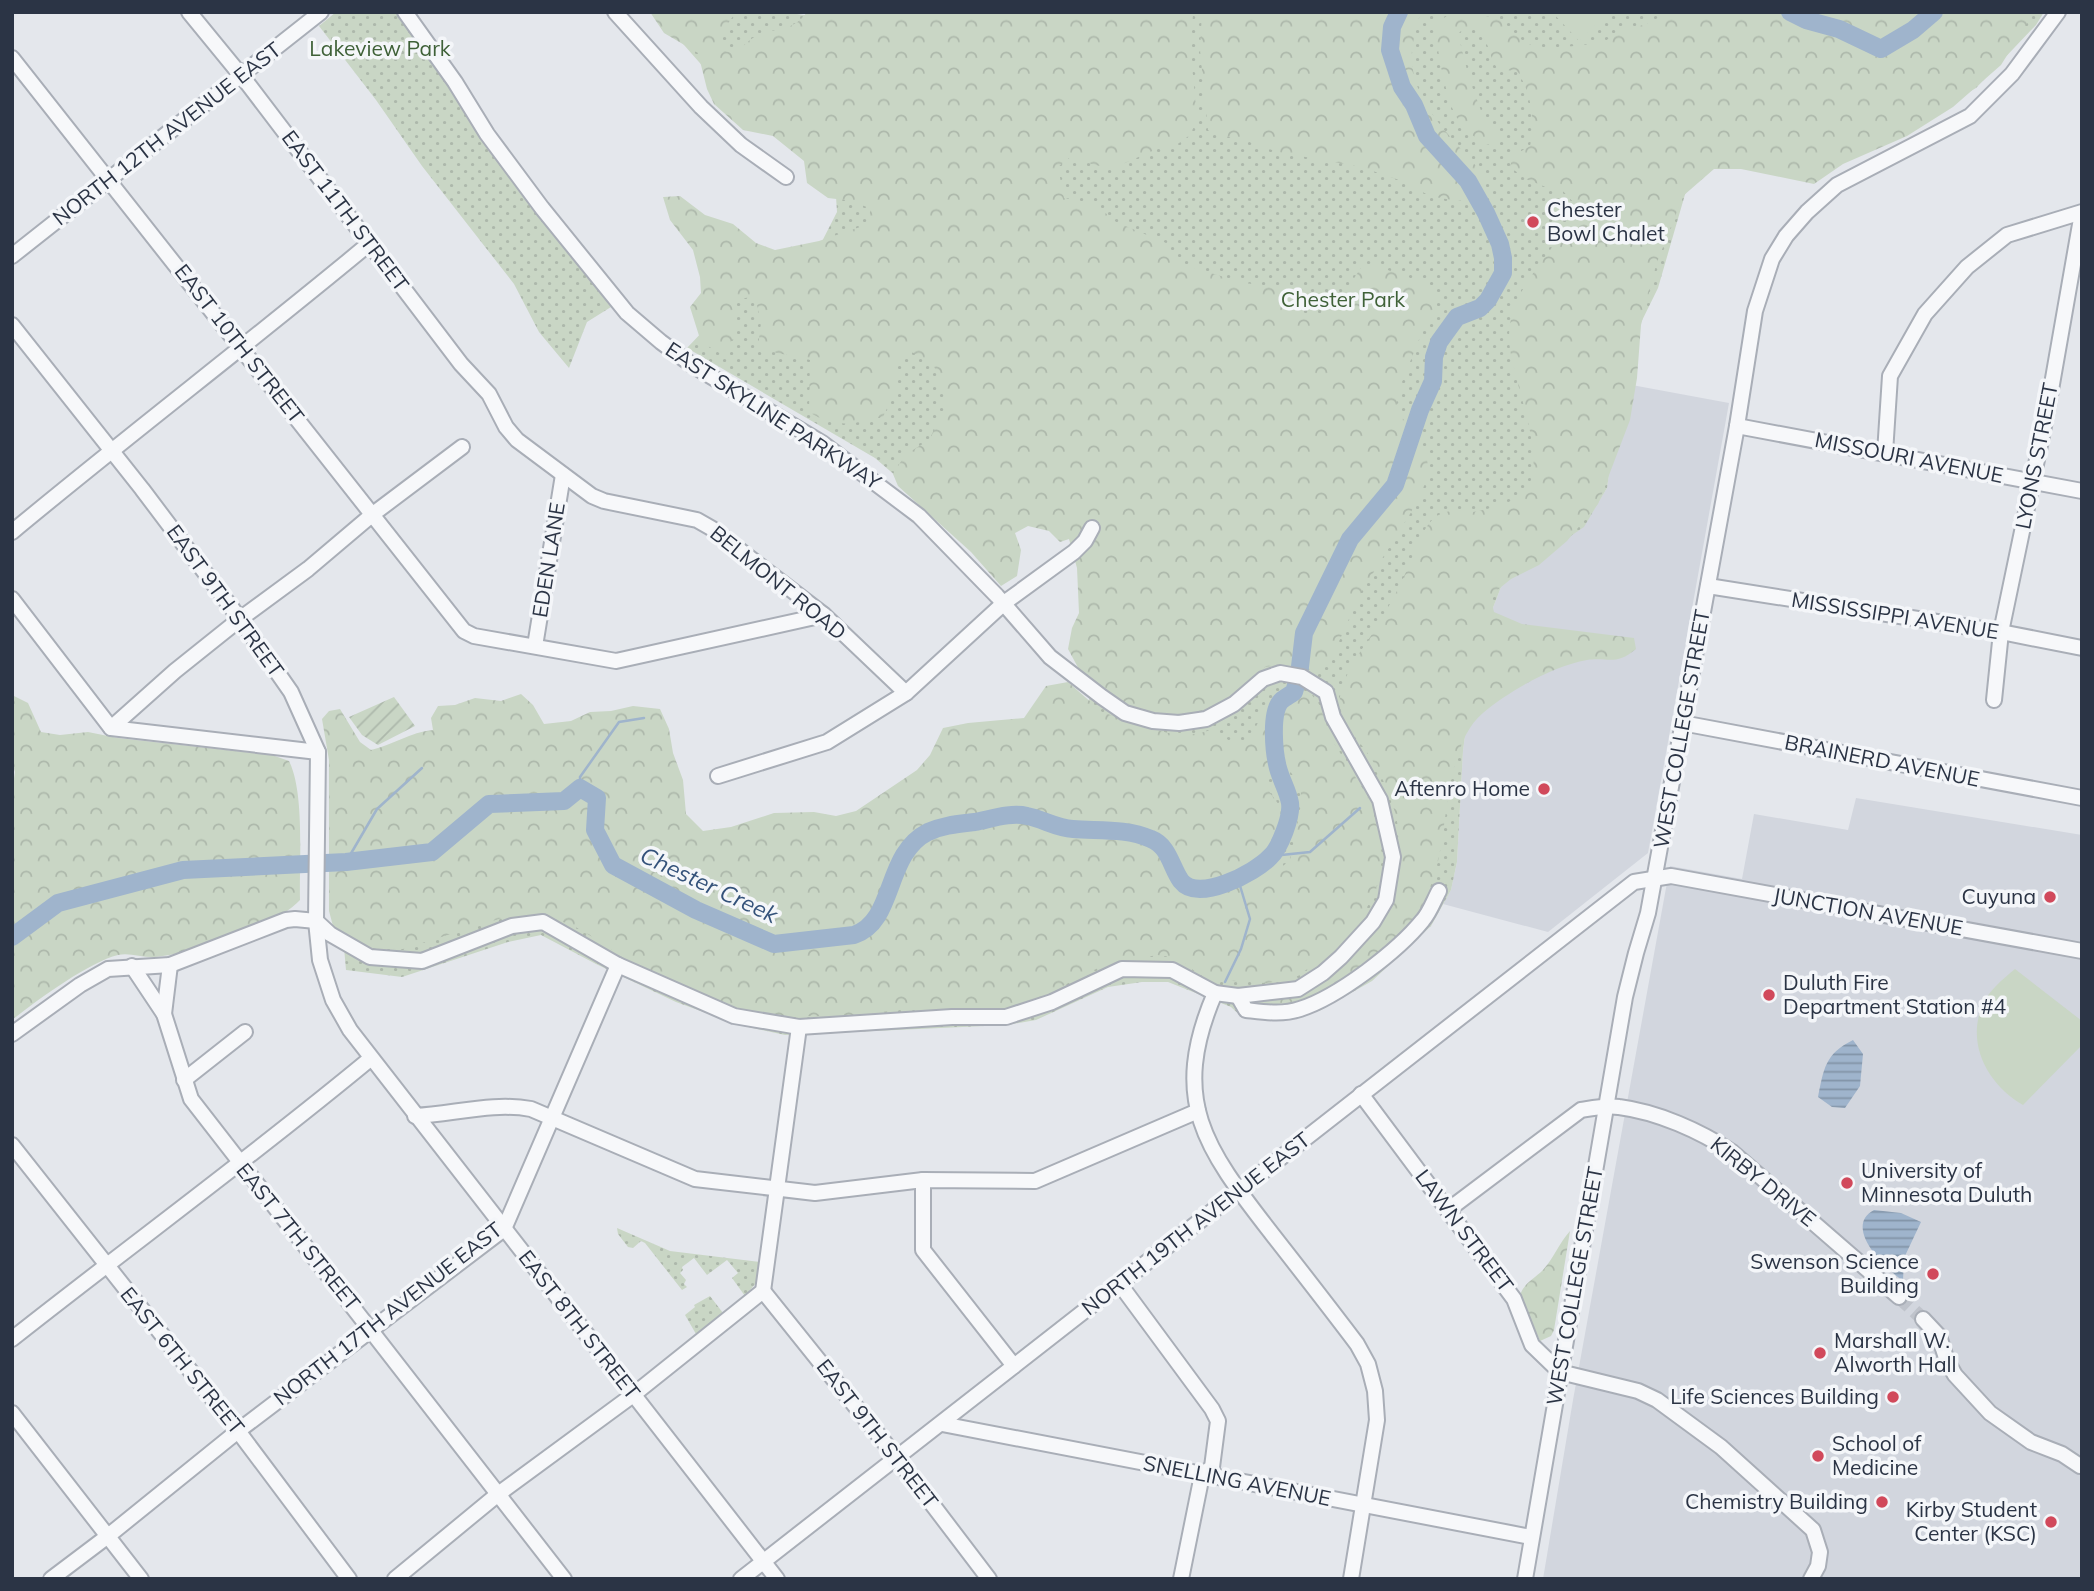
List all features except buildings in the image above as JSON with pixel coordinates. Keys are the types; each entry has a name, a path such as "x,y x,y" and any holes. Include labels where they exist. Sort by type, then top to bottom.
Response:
{"street":[{"name":"EAST 11TH STREET","path":"189,12 370,243 461,365 489,394 498,412"},
{"name":"NORTH 12TH AVENUE EAST","path":"12,256 321,12"},
{"name":"EAST SKYLINE PARKWAY","path":"405,12 455,82 487,134 626,313 692,365 822,443 908,507 1003,603 1050,657 1125,713 1153,721 1179,723 1206,719 1234,704 1263,679 1280,673 1302,677 1326,692 1333,717 1380,800 1394,857 1386,900 1373,922 1324,973 1298,989 1238,996"},
{"path":"615,12 741,145 786,177"},
{"name":"WEST COLLEGE STREET","path":"1525,1579 1625,997 1655,877 1737,426 1755,311 1772,259 1786,236 1807,212 1837,185 1969,116 2012,74 2058,12"},
{"name":"EAST 10TH STREET","path":"12,58 464,631 474,636 535,646"},
{"path":"1885,453 1890,376 1925,314 1966,267 2007,235 2082,212"},
{"name":"LYONS STREET","path":"1994,700 2001,632 2033,482 2082,212"},
{"path":"12,532 111,449 241,349 370,243"},
{"name":"EAST 9TH STREET","path":"12,326 111,449 240,619 291,692 318,752 316,915"},
{"name":"BELMONT ROAD","path":"498,412 517,440 592,496 604,501 697,520 711,528 824,615 906,693"},
{"name":"MISSOURI AVENUE","path":"1737,426 2082,491"},
{"path":"111,728 175,671 462,447"},
{"name":"EDEN LANE","path":"535,646 563,475"},
{"path":"718,776 827,742 906,693 1003,603 1074,552 1085,541 1092,528"},
{"name":"MISSISSIPPI AVENUE","path":"1707,586 2001,632 2082,648"},
{"path":"12,599 111,728 318,752"},
{"path":"535,646 616,660 824,615"},
{"name":"BRAINERD AVENUE","path":"1682,723 2082,798"},
{"name":"JUNCTION AVENUE","path":"1655,877 1671,876 2082,951"},
{"name":"NORTH 19TH AVENUE EAST","path":"741,1579 1634,882 1655,877"},
{"path":"12,1034 96,974 108,969 170,965 286,920 316,915 330,934 370,957 422,961 512,926 543,922 618,965 734,1016 799,1027 952,1017 1006,1017 1052,1002 1122,969 1171,970 1215,993 1238,996 1246,1010 1271,1013 1301,1009 1332,995 1394,949 1425,919 1439,891"},
{"name":"EAST 8TH STREET","path":"316,915 320,960 333,1000 350,1031 777,1579"},
{"name":"EAST 7TH STREET","path":"163,1014 170,965"},
{"name":"NORTH 17TH AVENUE EAST","path":"51,1579 238,1431 504,1229 618,965"},
{"name":"EAST 7TH STREET","path":"132,966 163,1014 191,1100 564,1579"},
{"path":"1215,993 1204,1019 1196,1050 1195,1091 1207,1141 1239,1190 1357,1344 1368,1364 1375,1391 1377,1420 1351,1579"},
{"path":"395,1579 497,1495 633,1395 763,1291 799,1027"},
{"path":"184,1080 245,1032"},
{"path":"12,1339 306,1112 370,1059"},
{"name":"LAWN STREET","path":"1361,1094 1514,1299 1532,1345 1560,1372"},
{"path":"415,1116 514,1106 531,1109 695,1179 815,1193 923,1180 1035,1181 1198,1111"},
{"path":"1448,1210 1581,1110 1606,1106"},
{"name":"KIRBY DRIVE","path":"1606,1106 1654,1116 1711,1138 1732,1152 1899,1297"},
{"name":"EAST 6TH STREET","path":"12,1145 238,1431 349,1579"},
{"path":"923,1180 923,1250 1014,1366"},
{"path":"1119,1283 1205,1398 1218,1421 1212,1467 1202,1475 1181,1579"},
{"name":"EAST 9TH STREET","path":"763,1291 897,1458 989,1579"},
{"path":"1923,1320 1938,1336 1955,1375 1990,1413 2032,1442 2062,1454 2080,1465"},
{"path":"1560,1372 1637,1391 1657,1400 1721,1447 1812,1530 1820,1552 1818,1566 1811,1579"},
{"path":"12,1413 141,1579"},
{"name":"SNELLING AVENUE","path":"942,1424 1531,1537"}],"shaded area":[{"path":"1621,383 1729,403 1648,853 1548,932 1443,904 1451,890 1457,862 1463,751 1472,681 1489,618 1503,582 1583,527 1607,488"},
{"name":"University of Minnesota Duluth","path":"1856,798 2082,835 2082,1579 1543,1579 1670,866 1742,879 1754,814 1848,830"}],"green space":[{"name":"Lakeview Park","path":"336,12 397,12 611,307 587,322 569,368 539,332 514,284 422,166 319,26"},
{"path":"650,12 736,12 722,32 721,51 736,52 755,37 795,24 807,12 1193,12 1191,51 1197,120 1190,135 1175,146 1157,149 1111,169 1069,158 1058,167 1064,198 1095,204 1116,222 1166,243 1181,264 1244,283 1279,287 1295,285 1308,293 1299,312 1315,315 1334,309 1362,266 1379,267 1433,286 1438,298 1435,313 1422,332 1396,397 1399,413 1427,452 1428,478 1410,514 1360,594 1333,655 1323,670 1308,670 1286,664 1265,667 1222,705 1195,712 1156,713 1120,702 1081,673 1068,649 1072,628 1079,613 1077,568 1069,539 1060,542 1049,531 1028,526 1015,533 1021,550 1017,576 1001,586 971,552 898,486 893,474 905,455 929,440 947,404 933,363 906,349 895,364 895,391 883,417 837,423 809,412 810,360 758,347 761,323 755,296 736,300 737,332 723,355 701,342 690,307 701,293 693,250 670,220 663,197 680,196 705,215 733,224 756,243 775,250 819,241 866,225 871,209 853,201 828,198 807,183 804,161 773,136 743,130 714,104 707,89 698,53 664,33"},
{"name":"Chester Park","path":"655,12 783,12 1007,44 1039,12 2044,12 2036,25 1976,88 1913,124 1723,138 1686,191 1658,288 1627,351 1607,488 1584,527 1503,582 1489,618 1472,681 1463,751 1457,862 1451,890 1431,926 1372,981 1321,1010 1292,1019 1243,1018 1231,1007 1168,982 1142,982 1108,987 1036,1020 1007,1025 785,1035 739,1025 676,1002 541,935 508,942 402,977 346,970 341,914 667,802 710,848 806,862 1081,724 1108,643 1135,499 926,502 875,458 687,348 758,273 813,259 837,212 833,151 728,95"},
{"path":"1202,12 1422,12 1414,38 1412,59 1415,79 1433,115 1486,178 1483,186 1473,199 1457,201 1430,196 1402,181 1361,167 1278,152 1241,139 1216,135 1208,130 1200,50"},
{"path":"1552,12 1609,12 1579,41"},
{"path":"1670,12 2034,12 2001,65 1953,107 1907,136 1843,164 1814,184 1741,169 1714,169 1683,196 1656,265 1641,325 1637,378 1630,420 1598,504 1567,541 1539,565 1511,579 1490,596 1494,612 1522,624 1634,638 1636,649 1618,659 1587,660 1560,668 1518,688 1483,713 1470,727 1454,766 1435,873 1416,915 1379,952 1329,990 1291,1005 1264,1008 1250,1006 1250,1001 1292,995 1314,983 1355,952 1379,923 1394,889 1400,850 1399,832 1389,794 1381,776 1343,717 1340,708 1342,688 1352,665 1393,599 1430,522 1445,512 1466,513 1506,503 1525,491 1532,477 1532,440 1511,355 1511,317 1527,282 1568,220 1573,202 1562,190 1548,188 1526,179 1510,167 1513,156 1530,146 1532,117 1529,98 1518,72 1497,68 1486,41 1475,27 1464,28 1458,34 1469,78 1487,127 1499,132 1499,142 1486,145 1459,121 1444,79 1436,23 1450,14 1498,17 1525,43 1547,49 1601,43"},
{"path":"1068,682 1102,712 1168,733 1197,734 1214,729 1232,743 1243,745 1275,695 1287,693 1277,704 1269,724 1272,745 1265,785 1281,808 1284,822 1279,835 1262,859 1269,868 1283,866 1290,860 1302,802 1300,787 1287,766 1282,747 1278,746 1282,712 1298,692 1312,695 1319,704 1332,740 1368,797 1379,833 1382,857 1376,890 1362,917 1318,961 1298,976 1281,981 1267,983 1215,980 1197,973 1178,958 1157,955 1102,966 1041,997 1012,1007 994,1010 928,1007 844,1016 773,1016 746,1011 621,957 572,925 542,915 512,915 403,949 376,949 351,940 333,926 329,911 329,760 322,719 329,711 340,709 360,742 371,750 433,730 431,718 438,706 455,705 475,698 501,701 521,694 533,705 544,724 571,721 590,712 633,706 660,709 669,729 673,753 683,780 686,814 703,831 731,827 774,813 814,812 836,816 856,811 917,770 930,755 943,728 1024,718 1046,686"},
{"path":"12,695 28,703 41,732 60,735 88,732 118,738 272,755 289,761 299,809 300,900 289,910 253,929 210,945 170,955 155,957 122,954 106,959 63,983 12,1020 12,791 15,772 12,763"},
{"path":"394,697 415,726 378,745 362,735 349,717"},
{"path":"2015,969 2082,1021 2082,1045 2023,1105 2000,1087 1991,1075 1979,1050 1977,1036 1978,1021 1985,1000"},
{"path":"617,1228 670,1251 760,1262 757,1282 745,1296 732,1278 738,1273 727,1260 707,1275 694,1258 682,1267 680,1273 686,1280 684,1284 687,1287 682,1290 645,1243 641,1241 633,1248 628,1247 618,1234"},
{"path":"1570,1231 1554,1330 1551,1336 1540,1341 1520,1295 1527,1284 1547,1265"},
{"path":"710,1296 723,1313 696,1334 685,1315 694,1305"}],"water":[{"path":"1853,1040 1863,1054 1860,1086 1845,1108 1832,1107 1818,1097 1824,1070 1831,1057"},
{"path":"1874,1210 1901,1213 1921,1222 1904,1258 1903,1281 1878,1258 1865,1237 1865,1217"}],"waterway":[{"name":"Chester Creek","path":"12,937 58,903 183,870 346,862 432,852 489,804 564,801 580,788 597,798 595,830 613,865 696,910 774,944 854,935 867,927 877,916 896,871 914,842 939,828 1001,816 1021,815 1067,828 1142,835 1162,847 1181,881 1189,887 1200,889 1226,883 1263,864 1274,853 1289,816 1289,799 1279,772 1274,743 1274,724 1281,701 1294,692 1304,633 1350,539 1395,485 1420,410 1433,381 1434,357 1439,342 1457,317 1480,308 1488,300 1503,273 1500,244 1486,213 1468,181 1427,136 1414,105 1402,87 1390,50 1392,27 1399,12"},
{"name":"Chester Creek","path":"1790,12 1806,20 1839,29 1881,49 1913,30 1934,12"},
{"path":"580,788 580,777 619,722 644,718"},
{"path":"346,862 377,809 422,768"},
{"path":"1272,856 1310,852 1360,808"},
{"path":"1225,982 1241,949 1250,919 1238,879"}],"tunnel":[{"path":"1899,1297 1923,1319"}],"place":[{"name":"Chester Bowl Chalet","path":"1533,222"},
{"name":"Aftenro Home","path":"1544,789"},
{"name":"Cuyuna","path":"2050,897"},
{"name":"Duluth Fire Department Station #4","path":"1769,995"},
{"name":"University of Minnesota Duluth","path":"1847,1183"},
{"name":"Swenson Science Building","path":"1933,1274"},
{"name":"Marshall W. Alworth Hall","path":"1820,1353"},
{"name":"Life Sciences Building","path":"1893,1397"},
{"name":"School of Medicine","path":"1818,1456"},
{"name":"Chemistry Building","path":"1882,1502"},
{"name":"Kirby Student Center (KSC)","path":"2051,1522"}]}
